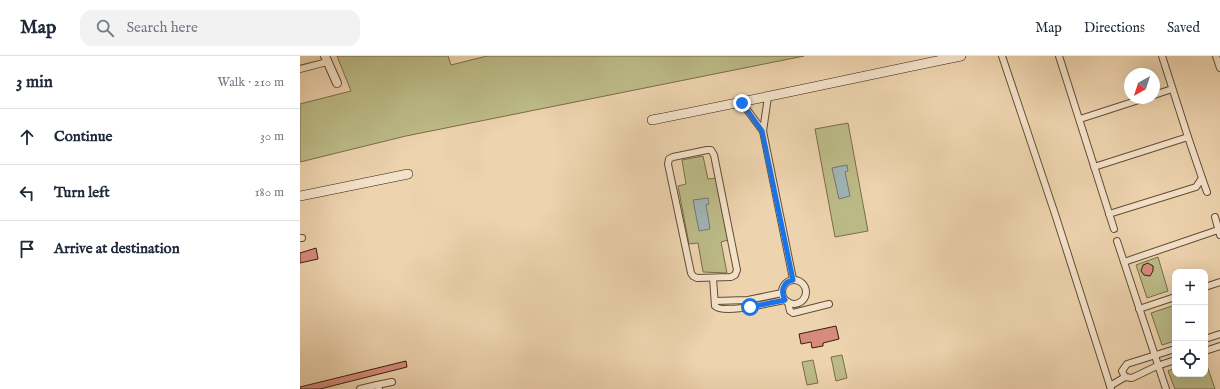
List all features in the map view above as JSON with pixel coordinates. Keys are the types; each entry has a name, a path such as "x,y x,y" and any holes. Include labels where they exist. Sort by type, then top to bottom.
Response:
{"main road":[{"path":"652,120 742,103 961,56"},
{"path":"300,196 408,174"}],"street":[{"path":"1002,56 1056,217 1110,388 1125,377 1132,378 1172,361"},
{"path":"1059,56 1114,229"},
{"path":"1162,56 1207,192"},
{"path":"1216,56 1220,68"},
{"path":"300,69 326,59 337,83"},
{"path":"1160,93 1172,89"},
{"path":"768,97 762,131 793,280"},
{"path":"742,103 762,131"},
{"path":"1080,120 1127,104"},
{"path":"1094,167 1188,137"},
{"path":"707,150 711,150 714,155 737,270 735,275 731,277 713,278 698,278 693,276 691,273 668,164 669,159 673,157 707,150"},
{"path":"1109,214 1196,187 1202,178"},
{"path":"1124,262 1219,233 1215,217"},
{"path":"1117,241 1166,389"},
{"path":"713,278 714,301 715,306 719,309 750,307 787,301 792,304 799,303 802,301 807,291 804,284 797,280 790,280 784,285 782,293 787,301 790,311 793,313 829,304"},
{"path":"1208,286 1220,282"},
{"path":"714,301 748,300 782,293"},
{"path":"1139,309 1172,298"},
{"path":"1208,338 1220,334"},
{"path":"1208,350 1220,346"},
{"path":"1125,377 1122,371 1127,364 1172,350"},
{"path":"360,389 378,387 392,382"}],"shaded area":[{"path":"337,56 448,56 451,65 487,56 804,56 406,136 300,162 300,104 351,91"},
{"path":"848,123 868,231 835,237 815,129"},
{"path":"703,156 708,179 717,178 728,240 721,242 727,273 703,272 698,243 689,244 678,186 686,184 682,160"},
{"path":"847,165 848,171 845,172 850,196 839,199 832,168"},
{"path":"708,198 709,204 706,205 710,229 699,231 693,200"},
{"path":"1158,257 1168,291 1147,298 1136,265"},
{"path":"1172,306 1172,342 1162,345 1151,313"},
{"path":"842,355 847,378 836,381 831,357"},
{"path":"813,360 818,383 807,385 802,362"},
{"path":"1172,369 1172,377 1208,377 1208,369 1215,389 1175,389 1168,371"}],"building":[{"path":"316,248 318,259 300,263 300,253"},
{"path":"1148,263 1153,266 1153,271 1150,276 1144,275 1141,271 1143,265"},
{"path":"836,326 839,339 823,343 823,346 812,348 811,342 801,344 799,334"},
{"path":"406,361 407,367 320,389 300,389 300,387"}],"route":[{"path":"742,103 762,131 793,280 786,282 782,289 785,300 750,307"}]}
